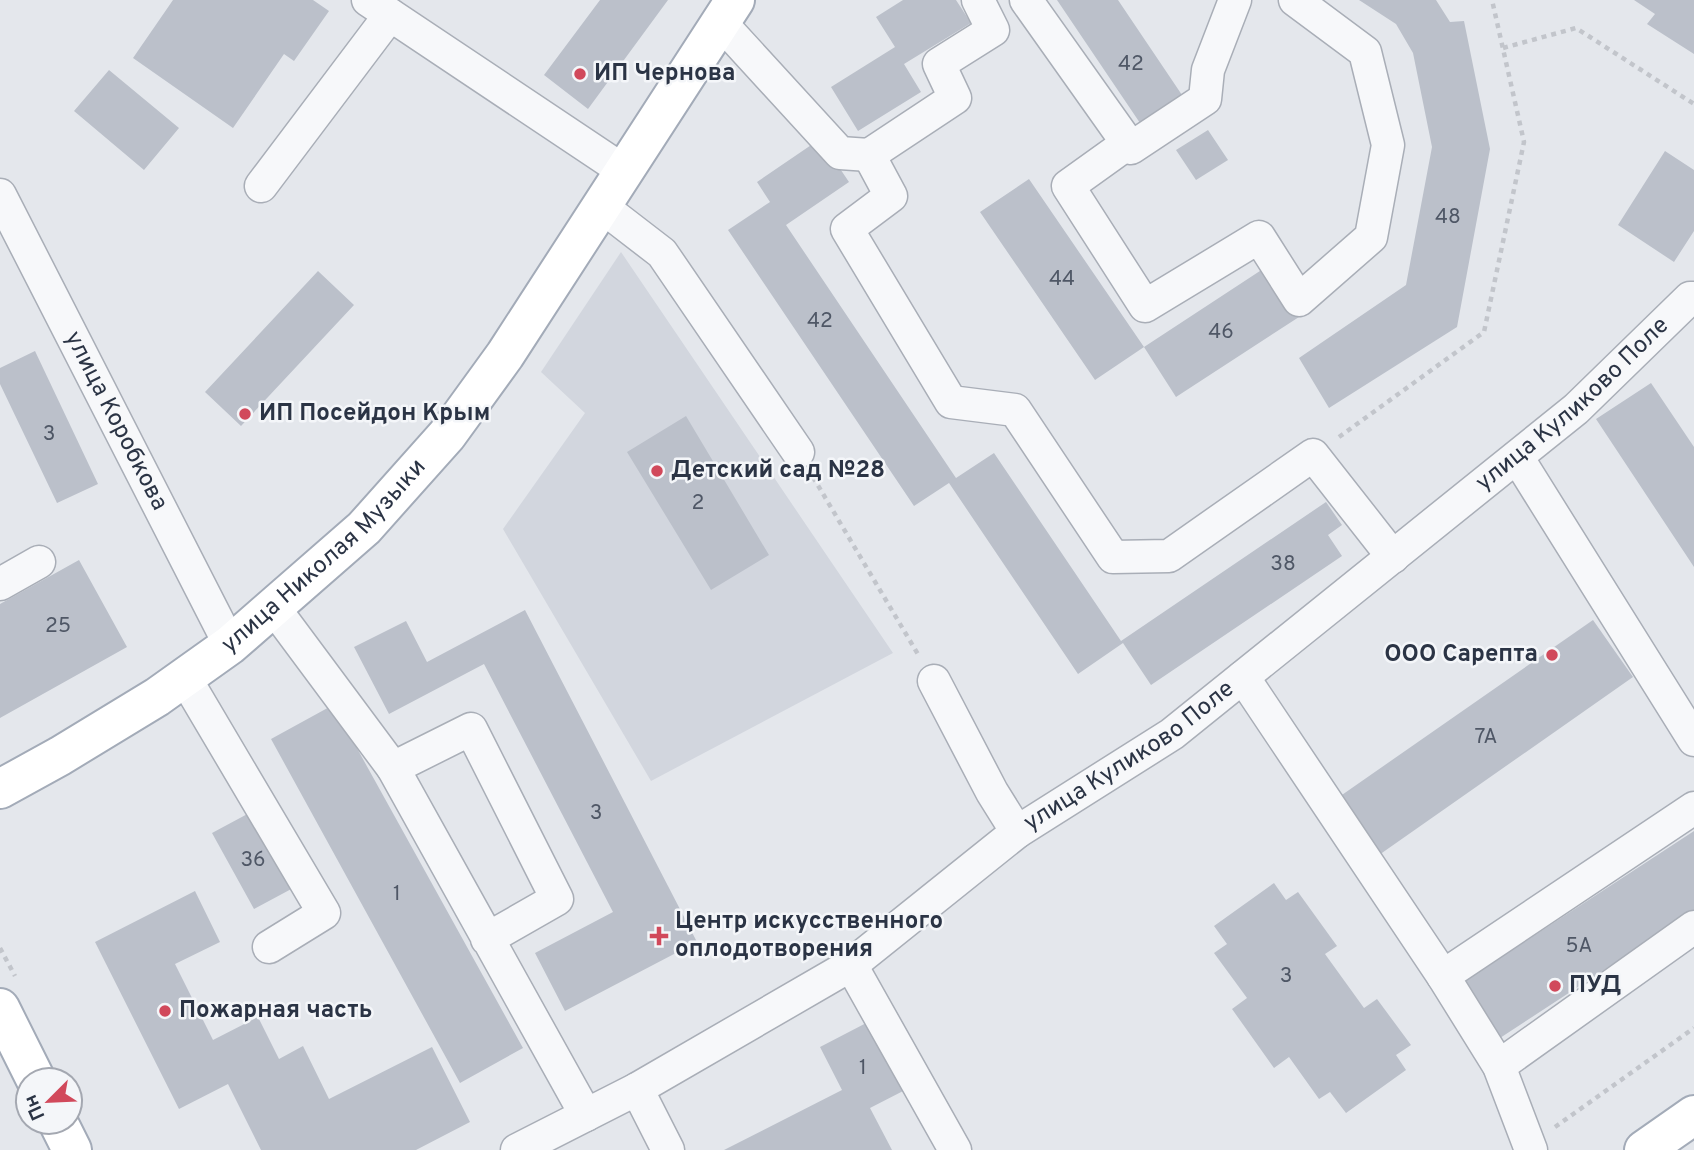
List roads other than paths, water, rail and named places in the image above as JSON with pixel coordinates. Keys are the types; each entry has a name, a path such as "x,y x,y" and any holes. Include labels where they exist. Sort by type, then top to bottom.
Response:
{"main road":[{"name":"улица Николая Музыки","path":"0,789 60,756 185,678 230,645 364,528 447,435 505,355 727,11"},
{"path":"0,1008 29,1066"},
{"path":"1644,1150 1694,1115"}],"street":[{"path":"727,11 840,153 869,155 955,98 939,64 993,30 978,0"},
{"path":"1026,0 1131,148 1205,99 1208,70 1234,0"},
{"path":"1128,144 1068,186 1145,306 1259,237 1299,300 1371,237 1388,145 1365,52 1294,0"},
{"path":"261,186 379,7 624,171"},
{"path":"869,155 891,196 847,229 951,402 1014,410 1113,556 1169,556 1313,455 1393,557"},
{"name":"улица Коробкова","path":"0,195 230,645"},
{"path":"601,206 662,253 798,452"},
{"name":"улица Куликово Поле","path":"517,1150 637,1088 851,965 1017,832 1172,734 1576,409 1690,298 1694,298"},
{"path":"1517,457 1694,740"},
{"path":"0,584 39,562"},
{"path":"274,608 393,768 586,1115"},
{"path":"1243,677 1443,976 1499,1066 1530,1147"},
{"path":"185,678 324,913 268,947"},
{"path":"934,681 992,792 1017,832"},
{"path":"393,768 471,729 556,900 487,939"},
{"path":"1443,976 1694,808"},
{"path":"1499,1066 1694,927"},
{"path":"851,965 955,1150"},
{"path":"637,1088 668,1150"}],"place":[{"name":"ИП Чернова","path":"580,74"},
{"name":"ИП Посейдон Крым","path":"245,414"},
{"name":"Детский сад №28","path":"657,471"},
{"name":"ООО Сарепта","path":"1552,655"},
{"name":"Центр искусственного оплодотворения","path":"659,936"},
{"name":"ПУД","path":"1555,986"},
{"name":"Пожарная часть","path":"165,1011"}]}
